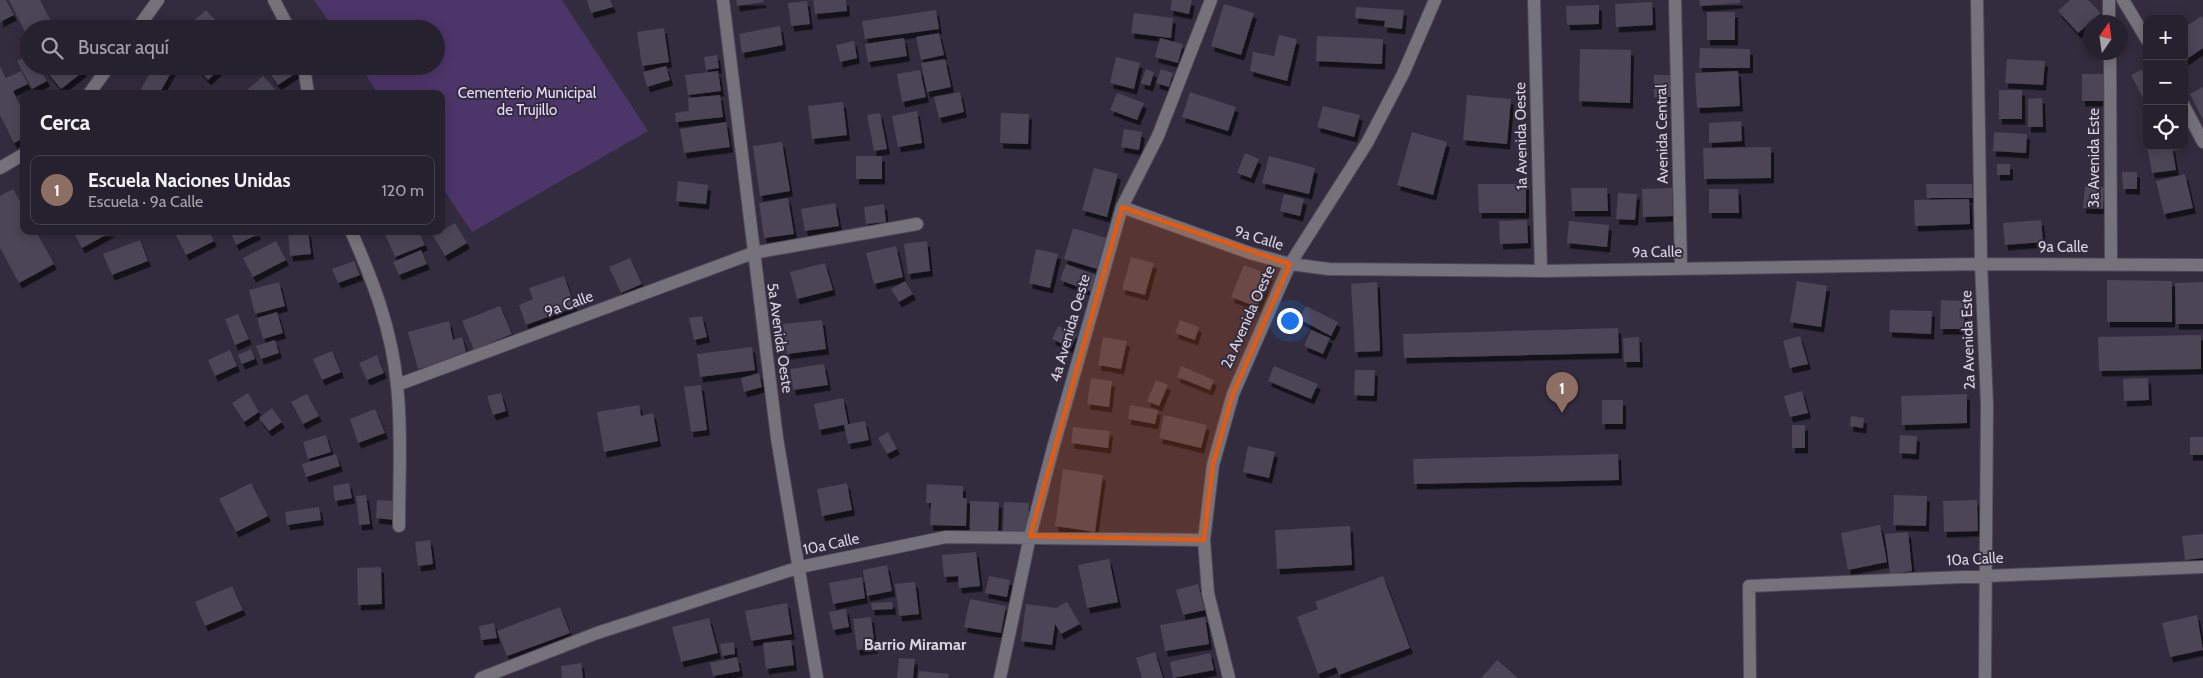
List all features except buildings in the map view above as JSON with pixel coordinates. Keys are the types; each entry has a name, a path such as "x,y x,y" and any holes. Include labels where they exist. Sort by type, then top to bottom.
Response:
{"street":[{"path":"144,20 158,0"},
{"path":"274,0 284,20"},
{"name":"5a Avenida Oeste","path":"723,0 777,438 817,678"},
{"name":"4a Avenida Oeste","path":"1000,678 1030,536 1080,348 1122,207 1158,136 1211,0"},
{"name":"2a Avenida Oeste","path":"1229,678 1208,593 1204,540 1213,465 1233,394 1290,264 1366,143 1403,74 1432,0"},
{"name":"1a Avenida Oeste","path":"1534,0 1541,271"},
{"name":"Avenida Central","path":"1675,0 1681,267"},
{"name":"2a Avenida Este","path":"1977,0 1981,264 1987,404 1985,678"},
{"path":"2109,0 2109,15"},
{"path":"2123,0 2143,33"},
{"name":"3a Avenida Este","path":"2110,60 2111,263"},
{"path":"92,90 103,75"},
{"path":"305,75 307,90"},
{"path":"2188,114 2203,142"},
{"path":"0,168 20,156"},
{"name":"9a Calle","path":"1122,207 1250,253 1290,264 1329,269 1541,271 1681,267 2111,263 2203,266"},
{"name":"9a Calle","path":"397,386 753,253 917,224"},
{"path":"353,235 376,288 392,349 397,386 399,526"},
{"name":"10a Calle","path":"481,678 597,633 800,567 946,537 1030,536 1204,540"},
{"name":"10a Calle","path":"1750,678 1749,586 2203,567"}],"highlighted area":[{"path":"1122,207 1290,264 1233,394 1213,465 1204,540 1030,536"}],"green space":[{"name":"Cementerio Municipal de Trujillo","path":"314,0 562,0 648,131 472,232 445,192 445,90 375,90 366,75 445,75 445,20 328,20"}],"place":[{"name":"Escuela Naciones Unidas","path":"1562,413"}],"district":[{"name":"Barrio Miramar","path":"915,644"}]}
